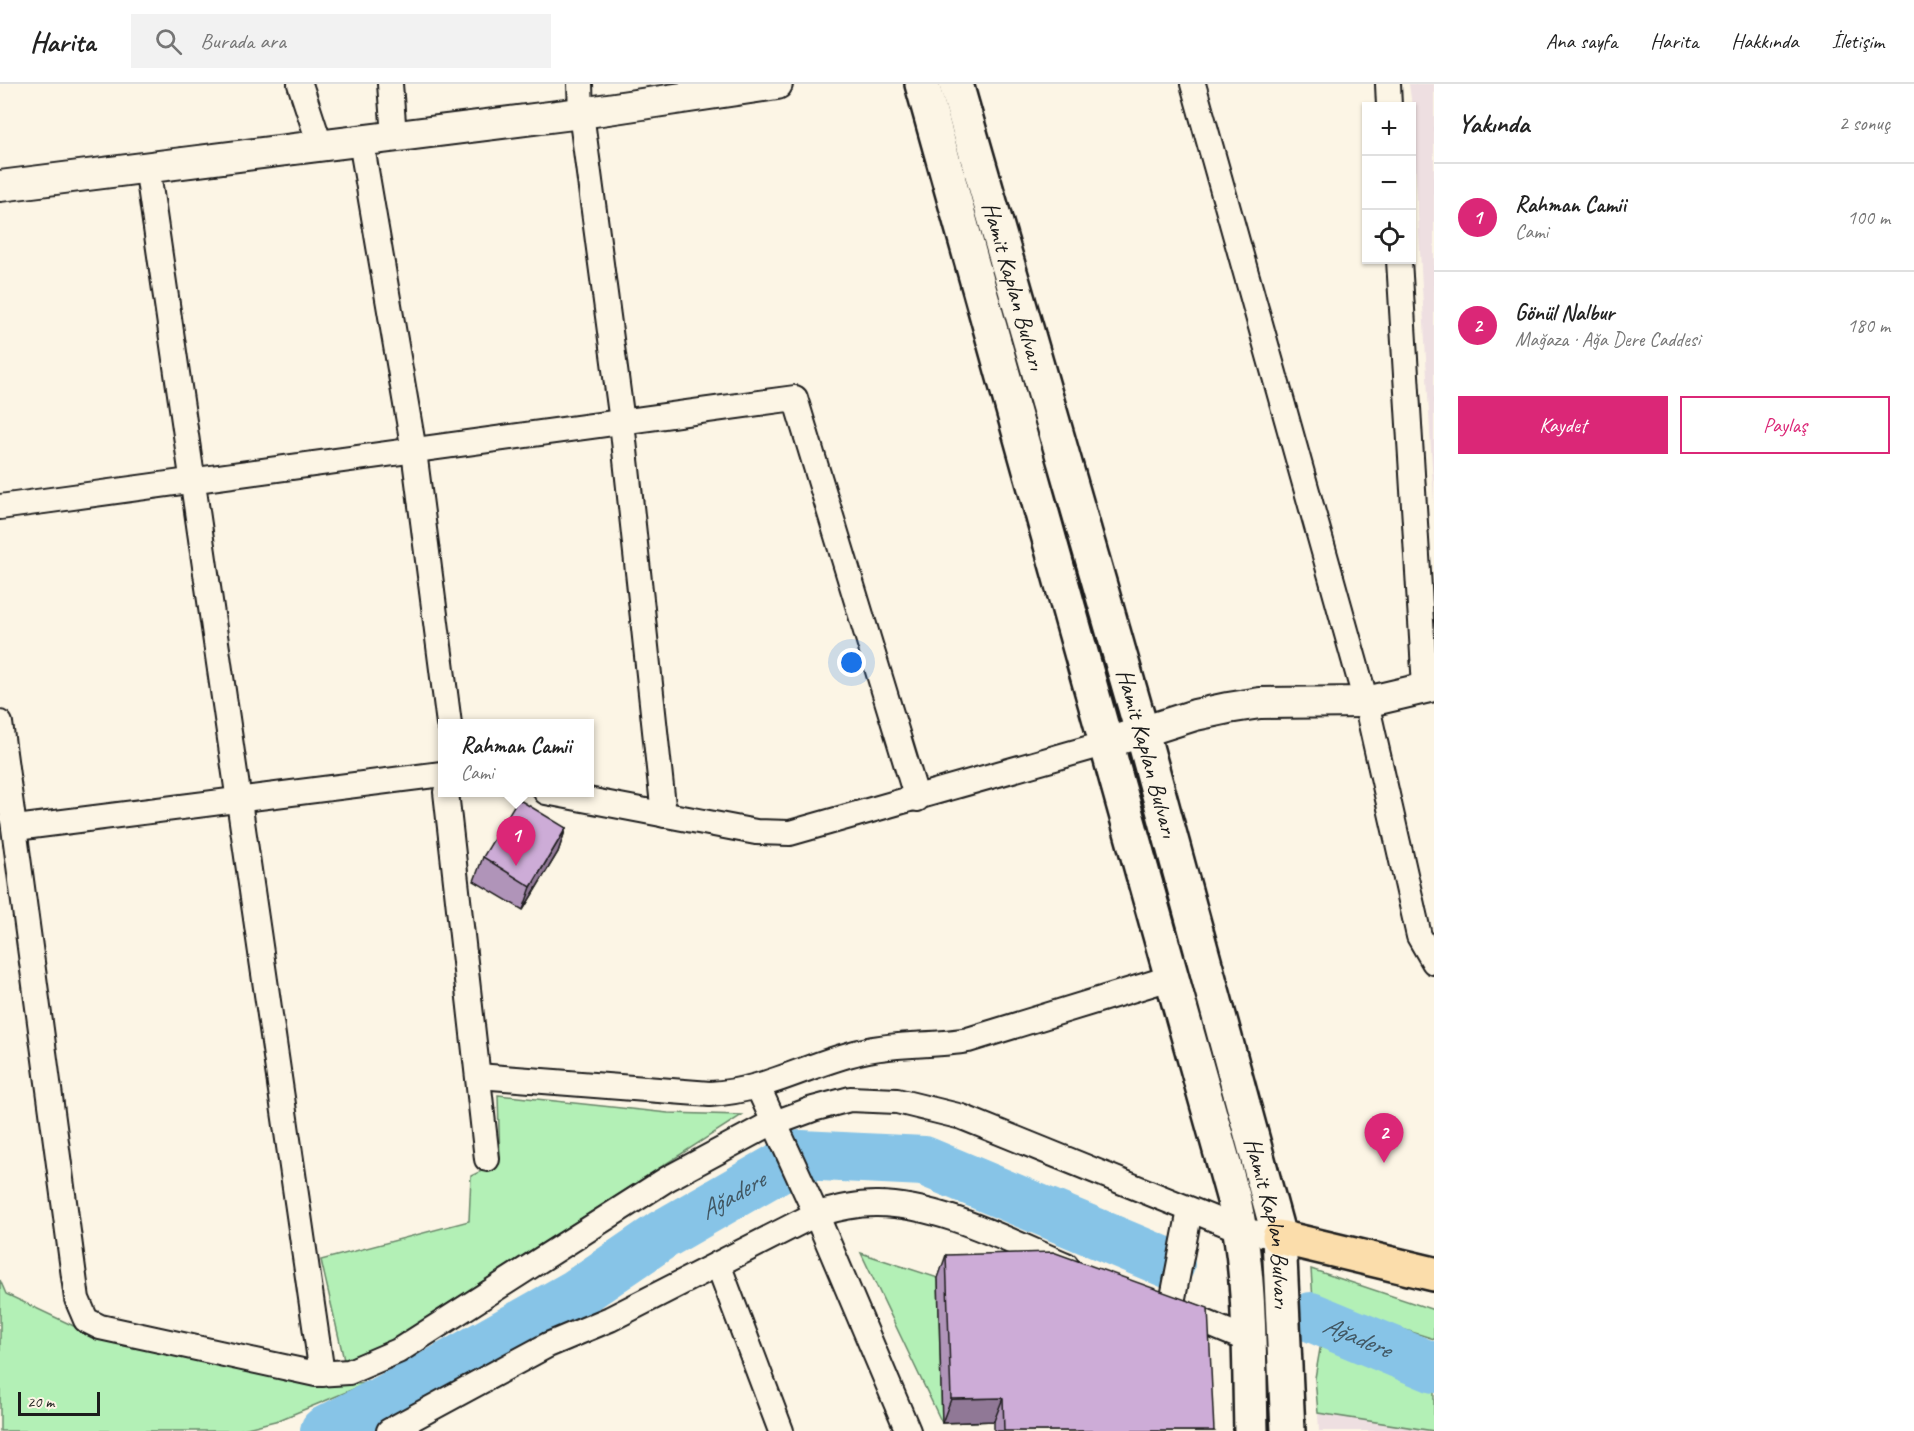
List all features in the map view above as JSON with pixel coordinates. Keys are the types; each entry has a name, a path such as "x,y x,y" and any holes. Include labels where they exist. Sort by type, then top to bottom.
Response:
{"main road":[{"name":"Hamit Kaplan Bulvarı","path":"922,84 1241,1230 1251,1431"},
{"name":"Hamit Kaplan Bulvarı","path":"956,84 1142,732 1279,1236 1288,1431"},
{"path":"1279,1236 1434,1274"}],"street":[{"path":"300,84 320,145"},
{"path":"390,84 394,136"},
{"path":"580,84 581,113 622,422 664,815"},
{"path":"0,186 581,113 777,84"},
{"path":"1193,84 1366,702 1419,936 1434,962"},
{"path":"1388,84 1389,102"},
{"path":"361,141 414,451 448,719"},
{"path":"147,166 241,800 322,1374"},
{"path":"572,797 756,832 790,833 917,799 1195,715 1260,703 1366,702 1429,687 1399,264"},
{"path":"0,507 795,398 917,799"},
{"path":"0,723 16,828 77,1299 86,1320 100,1327 322,1374 349,1372 398,1351 667,1179 850,1099 897,1101 962,1117 1241,1230 1279,1236"},
{"path":"16,828 438,775"},
{"path":"447,797 487,1159"},
{"path":"478,1076 710,1094 740,1092 842,1056 870,1049 939,1046 968,1040 1170,978"},
{"path":"758,1087 816,1214 908,1431"},
{"path":"389,1431 548,1344 610,1319 816,1214 849,1206 877,1204 913,1209 957,1220 1083,1272"},
{"path":"1190,1210 1160,1303 1248,1340"},
{"path":"718,1264 781,1431"}],"shaded area":[{"path":"1409,84 1434,84 1434,504 1416,178 1416,102 1411,102"},
{"path":"1318,1413 1433,1431 1319,1431"}],"green space":[{"path":"498,1095 668,1113 742,1115 387,1343 344,1360 321,1260 469,1221 471,1176 500,1162"},
{"path":"861,1253 938,1278 942,1423"},
{"path":"1311,1269 1434,1310 1434,1339 1313,1301"},
{"path":"0,1280 6,1294 80,1329 319,1387 368,1383 279,1420 235,1431 0,1431"},
{"path":"1322,1337 1434,1387 1434,1431 1318,1413 1315,1378"}],"building":[{"path":"518,799 566,828 531,887 483,857"},
{"path":"1053,1252 1208,1308 1214,1431 1004,1431 1003,1398 951,1399 946,1255"}],"waterway":[{"name":"Ağadere","path":"325,1431 422,1381 576,1294 662,1235 801,1155 924,1161 1170,1264"},
{"name":"Ağadere","path":"1311,1317 1434,1368"}],"place":[{"name":"Rahman Camii","path":"516,866"},
{"name":"Gönül Nalbur","path":"1384,1163"}]}
